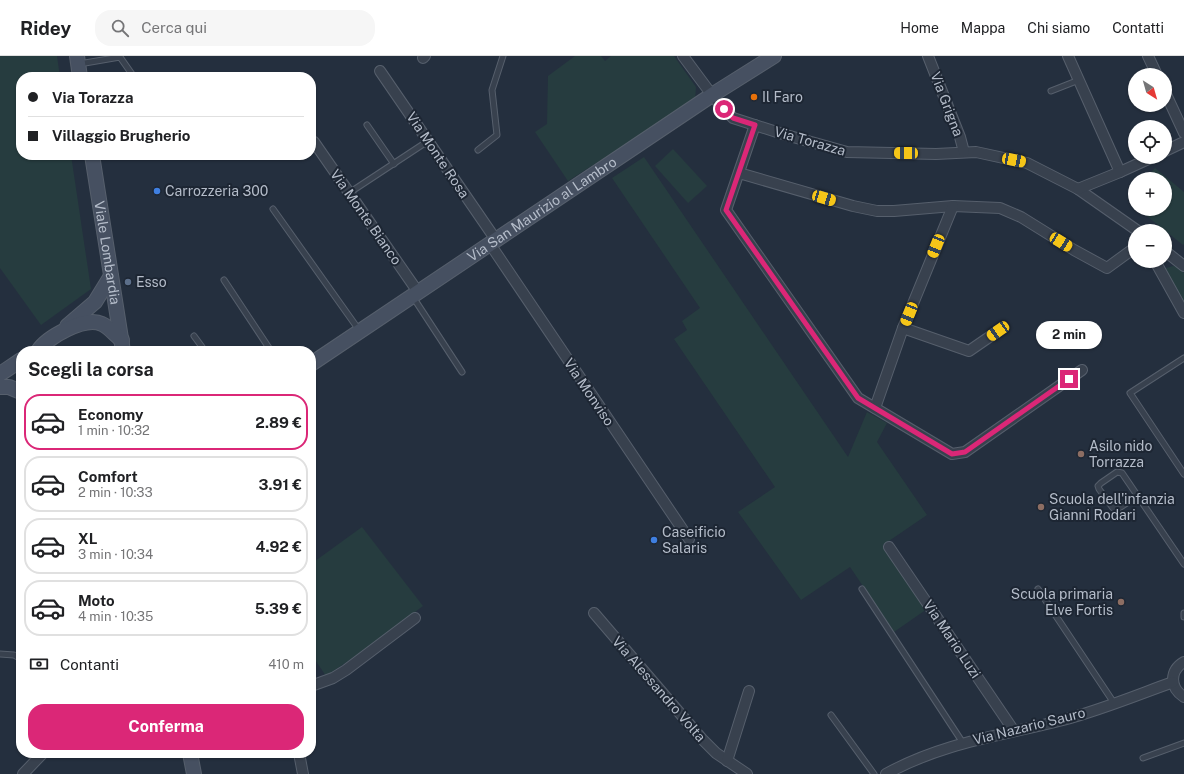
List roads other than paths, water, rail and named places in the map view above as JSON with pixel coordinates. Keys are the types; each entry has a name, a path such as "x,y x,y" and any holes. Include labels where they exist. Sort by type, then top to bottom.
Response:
{"main road":[{"name":"Via San Maurizio al Lambro","path":"316,361 712,95 774,56"},
{"name":"Viale Lombardia","path":"93,160 122,345"},
{"path":"41,346 95,302 112,276"},
{"path":"60,332 90,322 101,323 122,345"},
{"path":"0,374 16,363"},
{"path":"0,387 9,387 16,390"},
{"path":"191,758 194,774"}],"street":[{"name":"Via Torazza","path":"684,56 712,95 733,118 847,152 936,154 976,152 1027,163 1078,189 1128,224"},
{"name":"Via Grigna","path":"928,56 960,137 964,152"},
{"path":"1068,56 1120,172"},
{"path":"1148,56 1154,68"},
{"name":"Via Monte Rosa","path":"380,71 428,141 493,242"},
{"path":"1172,107 1184,134"},
{"path":"755,125 726,210 858,398 952,454 965,452 1082,370"},
{"path":"1172,148 1184,142"},
{"name":"Via Monte Bianco","path":"316,145 415,294"},
{"path":"1078,189 1138,164"},
{"path":"739,173 853,206 877,211 953,206 1000,208 1021,217 1074,250 1107,268 1128,254"},
{"path":"875,408 903,328 953,206"},
{"name":"Via Monviso","path":"493,242 689,539"},
{"path":"1172,256 1184,266"},
{"path":"1172,260 1176,259"},
{"path":"1160,268 1184,312"},
{"path":"903,328 969,351 998,331"},
{"name":"Via Mario Luzi","path":"889,547 1014,731"},
{"name":"Via Alessandro Volta","path":"594,614 702,739 727,761 747,774"},
{"path":"316,684 334,678 346,670 415,618"},
{"path":"1184,662 1176,668 1173,682 1176,690 1184,697"},
{"name":"Via Nazario Sauro","path":"886,774 921,758 963,743 1065,719 1173,682"},
{"path":"727,761 749,690"},
{"path":"23,774 38,758"},
{"path":"300,758 303,774"}],"lane":[{"path":"478,150 497,135 492,90 503,56"},
{"path":"78,66 121,57 131,72"},
{"path":"1051,91 1079,80"},
{"path":"367,124 394,164"},
{"path":"349,193 428,141"},
{"path":"273,209 360,331"},
{"path":"224,280 268,346"},
{"path":"415,294 462,372"},
{"path":"194,336 201,346"},
{"path":"1184,358 1130,393 1184,474"},
{"path":"1138,496 1119,508 1113,508 1098,486 1117,472 1122,473 1138,496 1184,564"},
{"path":"862,589 963,743"},
{"path":"1038,589 1114,703"},
{"path":"0,654 16,657"},
{"path":"831,716 874,774"},
{"path":"1143,758 1184,743"}],"place":[{"name":"Il Faro","path":"754,97"},
{"name":"Carrozzeria 300","path":"157,191"},
{"name":"Esso","path":"128,282"},
{"name":"Asilo nido Torrazza","path":"1081,454"},
{"name":"Scuola dell'infanzia Gianni Rodari","path":"1041,507"},
{"name":"Caseificio Salaris","path":"654,540"},
{"name":"Scuola primaria Elve Fortis","path":"1121,602"}]}
